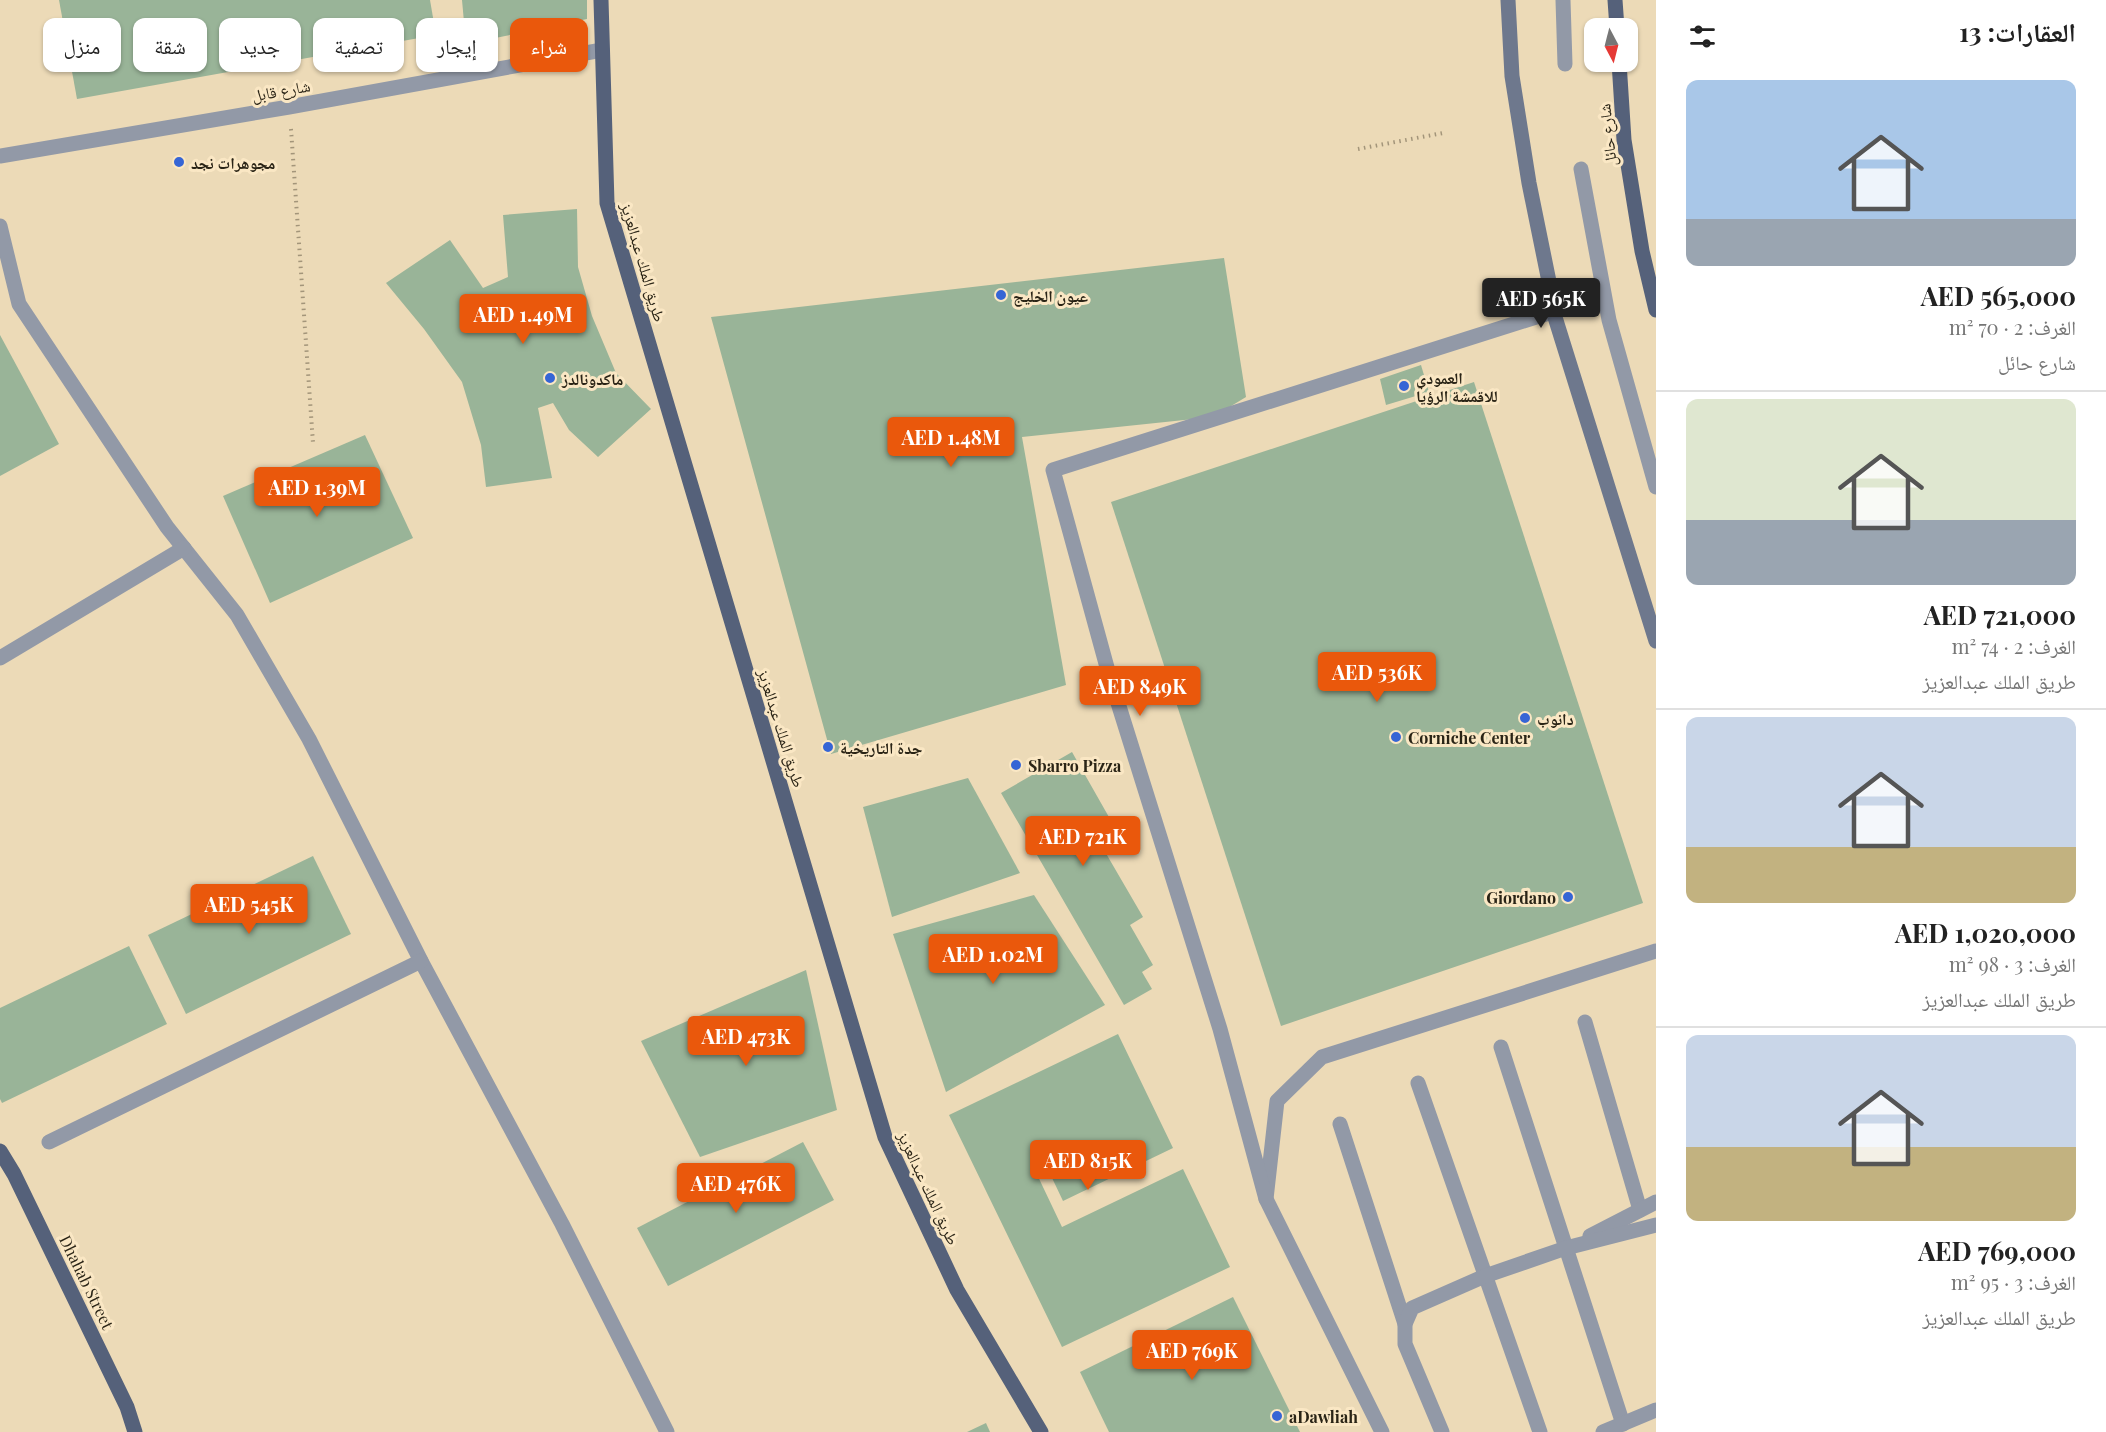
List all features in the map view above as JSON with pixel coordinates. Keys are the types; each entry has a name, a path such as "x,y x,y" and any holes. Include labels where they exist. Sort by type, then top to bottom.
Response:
{"main road":[{"name":"طريق الملك عبدالعزيز","path":"601,0 607,203 885,1137 957,1290 1041,1432"},
{"path":"1508,0 1512,76 1529,183 1554,314 1656,641"},
{"path":"1615,0 1616,18"},
{"name":"شارع حائل","path":"1620,72 1624,141 1642,251 1656,310"},
{"name":"Dhahab Street","path":"0,1151 18,1181 127,1407 135,1432"}],"street":[{"path":"1563,0 1566,64"},
{"name":"شارع قابل","path":"0,156 603,50"},
{"path":"1581,169 1610,320 1656,487"},
{"path":"0,226 19,304 167,527 237,615 309,739 421,960 562,1224 667,1432"},
{"path":"1382,1432 1266,1199 1220,1029 1108,671 1053,470 1555,311"},
{"path":"0,658 184,548"},
{"path":"1266,1199 1277,1101 1322,1057 1656,951"},
{"path":"49,1142 421,960"},
{"path":"1585,1022 1640,1210"},
{"path":"1501,1047 1623,1424"},
{"path":"1418,1083 1540,1432"},
{"path":"1340,1124 1405,1324 1405,1344 1442,1432"},
{"path":"1566,1248 1656,1202"},
{"path":"1405,1324 1412,1308 1485,1276 1566,1248 1655,1230"},
{"path":"1603,1432 1656,1410"}],"path":[{"path":"289,107 313,443"},
{"path":"1358,149 1443,134"}],"building":[{"path":"59,0 430,0 433,18 416,18 416,39 404,41 404,18 313,18 313,57 301,59 301,18 219,18 219,72 228,72 77,99 72,72 121,72 121,18 62,18"},
{"path":"462,0 587,0 587,18 510,18 510,35 498,37 498,18 464,18"},
{"path":"577,209 578,267 592,316 616,373 651,409 598,457 569,430 553,403 538,408 552,478 486,487 481,445 462,382 424,329 386,283 450,240 483,288 508,277 503,215"},
{"path":"1224,258 1246,397 1213,417 1022,437 1066,685 831,754 711,317"},
{"path":"0,335 59,444 0,476"},
{"name":"العمودي للاقمشة الرؤيا","path":"1421,365 1429,392 1386,405 1380,379"},
{"path":"1474,382 1643,903 1281,1026 1111,502"},
{"path":"365,435 413,538 270,603 223,496"},
{"path":"1072,752 1122,840 1104,850 1143,917 1130,925 1153,965 1142,972 1152,989 1124,1005 1001,793"},
{"path":"968,778 1020,873 892,917 863,807"},
{"path":"313,856 351,934 186,1014 148,935"},
{"path":"1034,895 1105,1005 946,1092 893,934"},
{"path":"129,946 167,1024 2,1103 0,1099 0,1008"},
{"path":"806,970 837,1110 700,1157 641,1041"},
{"path":"1118,1034 1173,1148 1063,1201 1044,1161 1033,1166 1062,1227 1183,1169 1230,1267 1062,1347 949,1115"},
{"path":"803,1142 834,1200 668,1286 637,1228"},
{"path":"1233,1297 1300,1432 1109,1432 1080,1372"},
{"path":"986,1423 990,1432 967,1432"}],"place":[{"name":"مجوهرات نجد","path":"179,162"},
{"name":"عيون الخليج","path":"1001,295"},
{"name":"ماكدونالدز","path":"550,378"},
{"name":"العمودي للاقمشة الرؤيا","path":"1404,386"},
{"name":"دانوب","path":"1525,718"},
{"name":"Corniche Center","path":"1396,737"},
{"name":"جدة التاريخية","path":"828,747"},
{"name":"Sbarro Pizza","path":"1016,765"},
{"name":"Giordano","path":"1568,897"},
{"name":"aDawliah","path":"1277,1416"}]}
